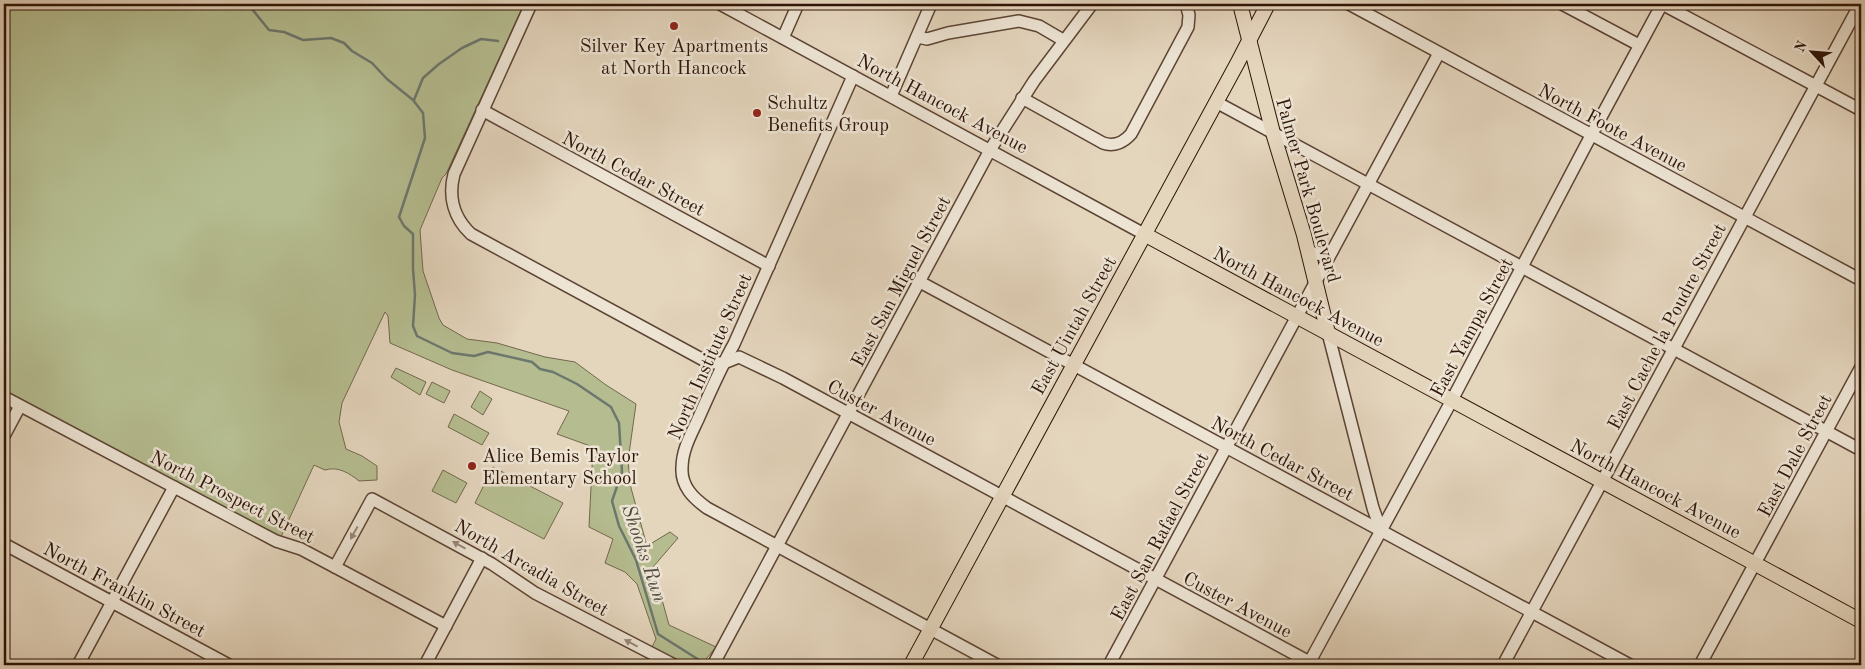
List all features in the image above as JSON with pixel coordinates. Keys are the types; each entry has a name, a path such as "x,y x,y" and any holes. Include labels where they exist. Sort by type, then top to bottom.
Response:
{"main road":[{"name":"Palmer Park Boulevard","path":"1240,4 1274,133 1308,250 1328,333"},
{"name":"East Uintah Street","path":"911,665 1268,4"},
{"name":"North Hancock Avenue","path":"1144,234 1861,620"}],"street":[{"path":"482,110 531,4"},
{"name":"North Hancock Avenue","path":"720,4 1144,234"},
{"path":"783,38 798,4"},
{"path":"891,96 931,4"},
{"name":"East San Miguel Street","path":"714,664 990,150 1022,98 1063,40 1092,4"},
{"path":"1022,98 1103,143 1109,145 1121,142 1131,134 1188,27 1189,15 1186,4"},
{"name":"North Foote Avenue","path":"1349,4 1861,280"},
{"path":"1562,4 1640,46"},
{"path":"1662,4 1861,110"},
{"name":"East Yampa Street","path":"1311,664 1662,4"},
{"name":"East Cache la Poudre Street","path":"1503,665 1860,4"},
{"path":"917,37 927,39 948,32 1019,21 1039,26 1063,40"},
{"name":"East San Rafael Street","path":"1109,665 1439,53"},
{"name":"North Institute Street","path":"853,76 734,344 686,445 682,460 683,478 688,491 701,504 997,665"},
{"path":"1216,102 1861,450"},
{"name":"Custer Avenue","path":"482,110 454,174 451,192 453,206 460,221 471,234 709,363 724,363 739,358 1002,496 1311,664"},
{"name":"North Cedar Street","path":"482,110 769,266"},
{"path":"1308,250 1324,255 1332,252"},
{"name":"North Cedar Street","path":"920,282 1630,665"},
{"name":"Palmer Park Boulevard","path":"1328,333 1373,508 1381,530"},
{"name":"East Dale Street","path":"1700,665 1861,367"},
{"name":"North Prospect Street","path":"4,397 276,541 302,549 446,626"},
{"path":"4,436 20,406"},
{"path":"78,665 174,488"},
{"name":"North Arcadia Street","path":"335,567 372,499 482,558 535,593 674,665"},
{"name":"North Franklin Street","path":"4,544 229,665"},
{"path":"427,665 482,558"}],"green space":[{"path":"4,4 524,4 446,174 442,178 420,230 423,271 443,325 467,339 497,343 545,357 575,362 636,404 628,461 631,488 647,546 670,532 678,538 653,567 669,625 716,647 701,665 686,665 652,647 656,639 637,584 625,572 605,563 613,539 589,527 593,447 557,434 569,411 452,370 390,343 388,316 385,312 342,403 339,422 346,449 362,456 377,466 377,480 359,481 343,471 325,470 314,465 280,539 4,392"},
{"path":"396,368 426,382 420,395 391,377"},
{"path":"432,382 450,391 444,403 426,394"},
{"path":"480,391 492,399 483,415 471,407"},
{"path":"454,414 489,433 482,445 448,427"},
{"path":"493,467 563,503 544,539 475,503"},
{"path":"443,470 467,483 456,503 432,491"}],"waterway":[{"name":"Shooks Run","path":"248,4 269,30 284,32 303,40 331,38 344,43 352,51 372,63 387,79 413,100 423,113 425,138 399,217 404,226 413,234 415,295 413,326 417,336 452,353 474,356 488,352 532,362 540,369 553,372 577,384 611,407 619,423 622,472 612,501 619,526 636,560 658,634 707,665"},
{"name":"Shooks Run","path":"414,100 423,78 439,64 462,48 481,39 498,41"}],"place":[{"name":"Silver Key Apartments at North Hancock","path":"674,26"},
{"name":"Schultz Benefits Group","path":"757,113"},
{"name":"Alice Bemis Taylor Elementary School","path":"472,466"}]}
